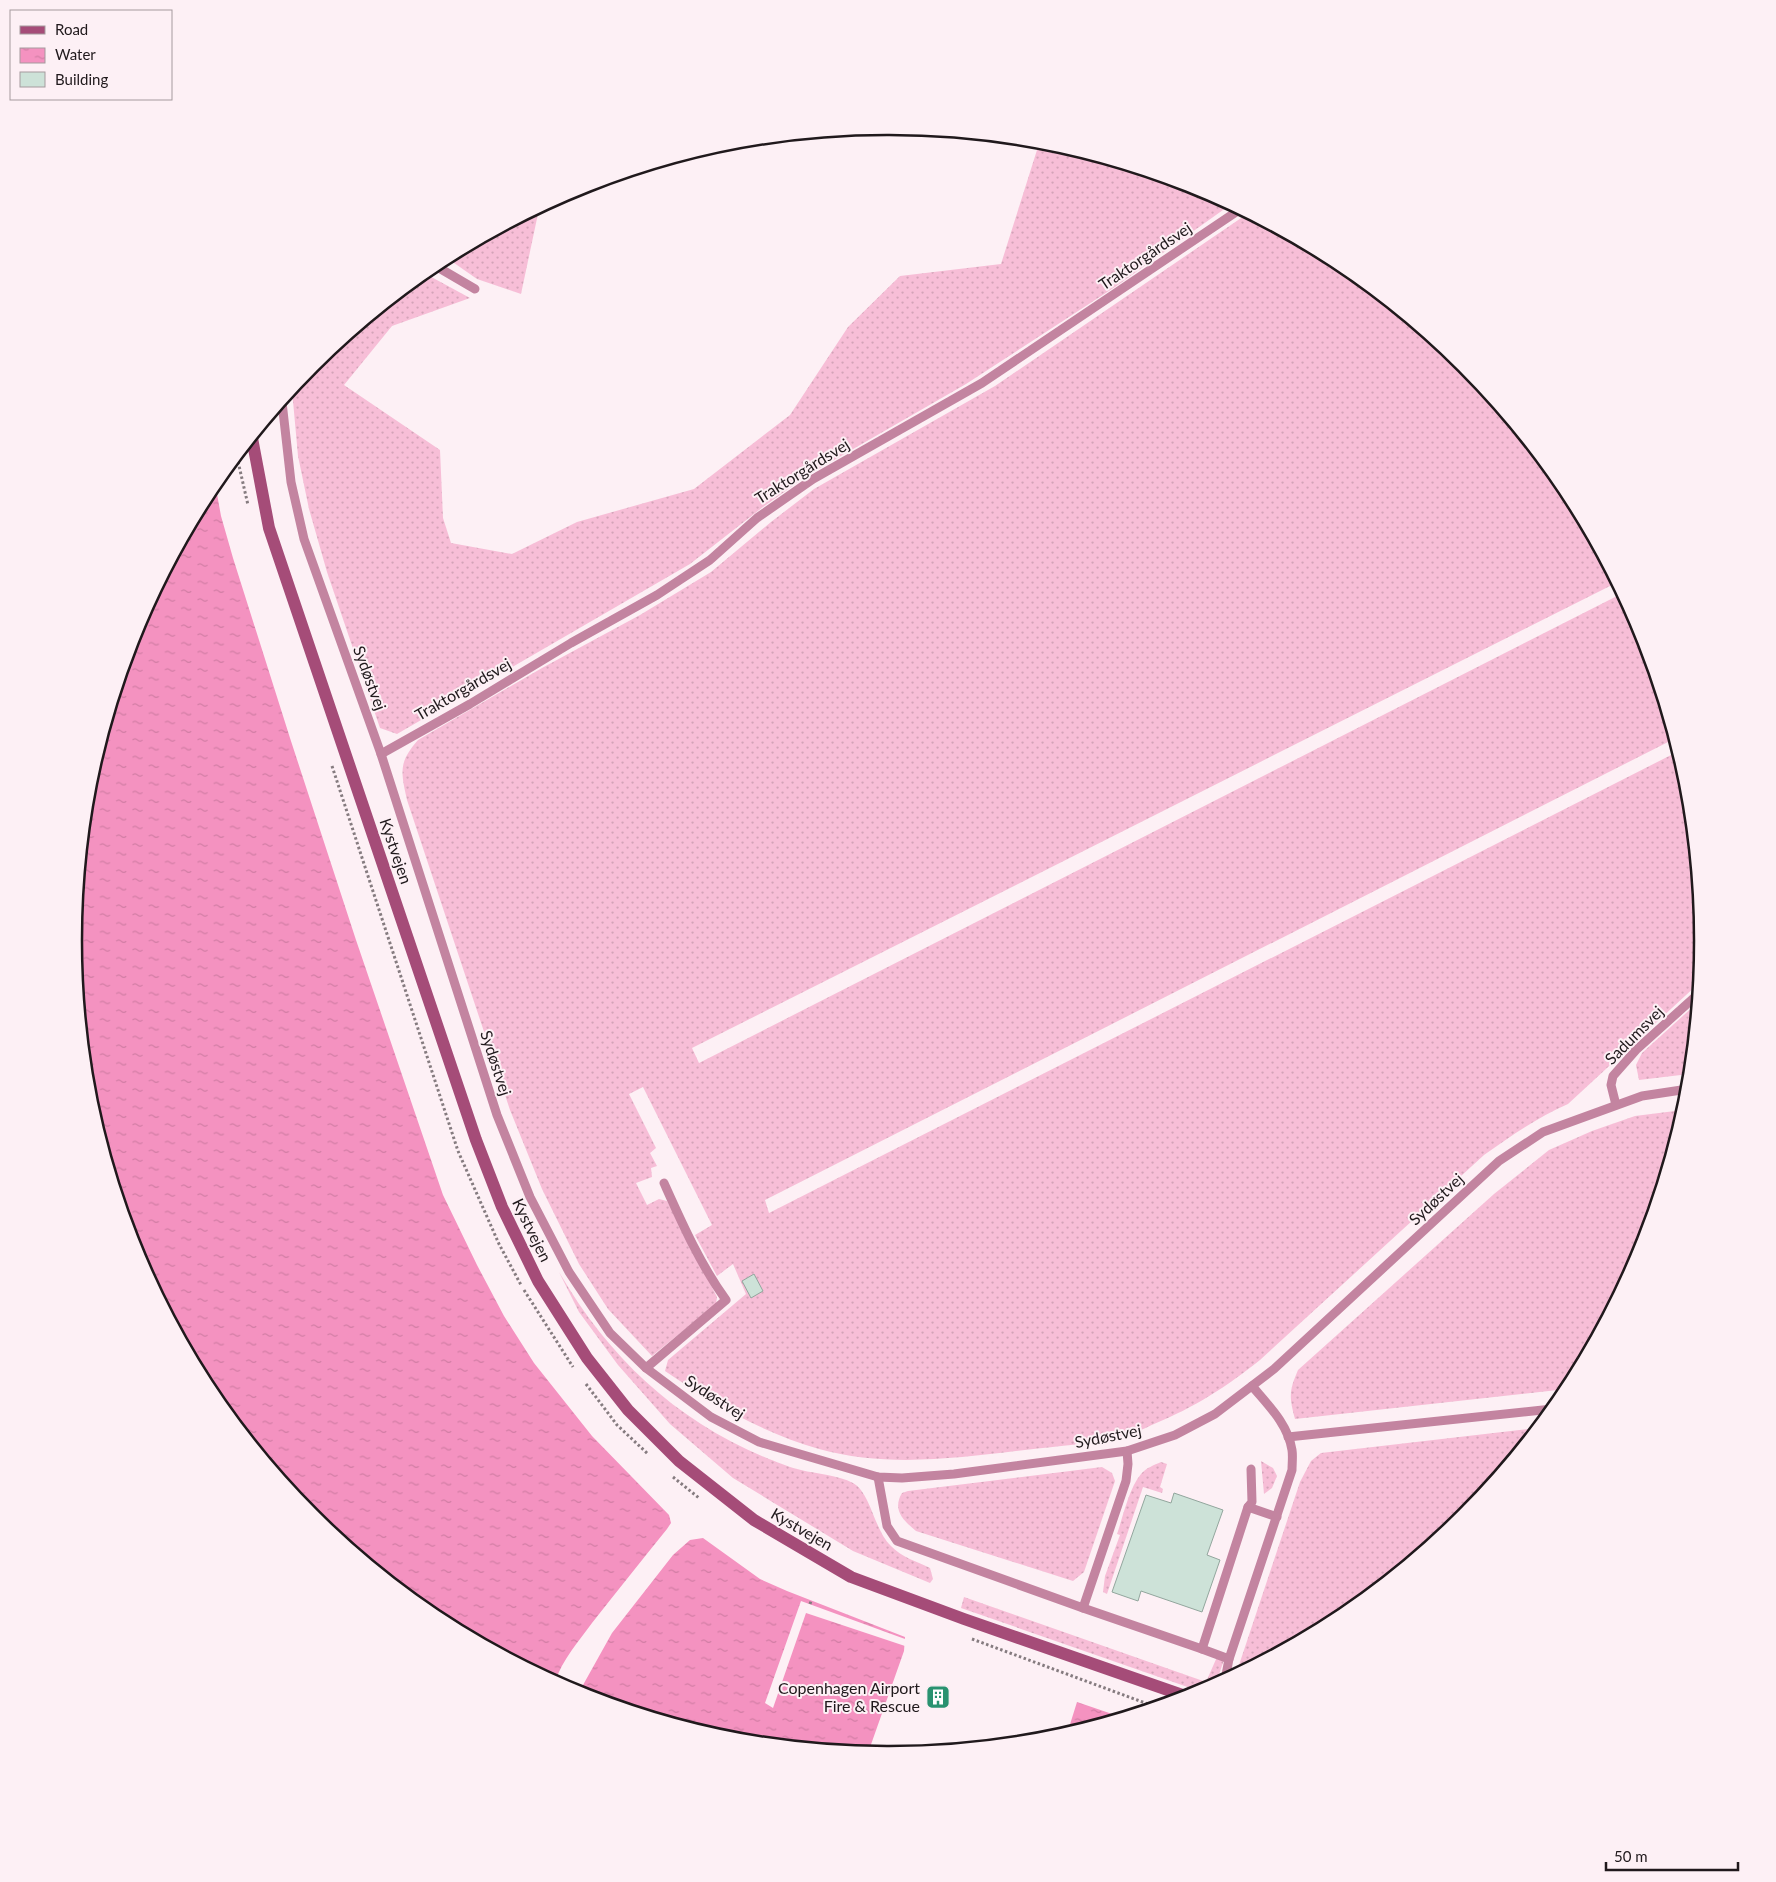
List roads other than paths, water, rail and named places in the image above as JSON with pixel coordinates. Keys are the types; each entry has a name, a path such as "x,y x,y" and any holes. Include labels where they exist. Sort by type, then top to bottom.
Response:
{"street":[{"name":"Kystvejen","path":"253,446 269,528 476,1140 502,1207 538,1281 586,1358 628,1410 679,1461 754,1520 851,1577 964,1619 1176,1693"}],"lane":[{"name":"Traktorgårdsvej","path":"381,754 657,595 710,560 757,518 812,480 982,383 1233,214"},
{"path":"441,270 475,289"},
{"name":"Sydøstvej","path":"283,409 291,482 304,539 381,754 497,1115 530,1197 569,1272 610,1333 646,1368 711,1417 760,1442 878,1477 902,1478 954,1474 1127,1451 1175,1436 1215,1414 1274,1369 1499,1162 1543,1132 1642,1096 1679,1090"},
{"name":"Sadumsvej","path":"1616,1105 1611,1085 1613,1076 1636,1050 1691,1000"},
{"path":"646,1368 726,1300 697,1254 664,1183"},
{"path":"1227,1671 1292,1470 1292,1450 1278,1416 1252,1386"},
{"path":"1288,1437 1542,1410"},
{"path":"1082,1608 1126,1481 1127,1451"},
{"path":"1202,1649 1248,1507 1252,1502 1251,1469"},
{"path":"878,1477 887,1526 897,1541 1230,1659"},
{"path":"1248,1507 1277,1517"}],"water":[{"path":"217,494 233,558 290,738 356,940 443,1195 504,1316 534,1363 592,1436 669,1515 671,1523 667,1529 576,1644 558,1674 485,1639 440,1611 357,1547 318,1511 282,1472 218,1389 190,1344 144,1249 125,1200 110,1149 98,1098 89,1046 84,994 82,941 84,888 89,836 98,784 125,682 144,633 166,585 190,538"},
{"path":"703,1538 760,1579 905,1637 904,1651 871,1746 835,1745 783,1740 731,1731 629,1704 582,1686 612,1633 673,1555 690,1540"},
{"path":"1077,1702 1113,1714 1096,1719 1070,1725"}],"place":[{"name":"Copenhagen Airport Fire & Rescue","path":"938,1697"}]}
